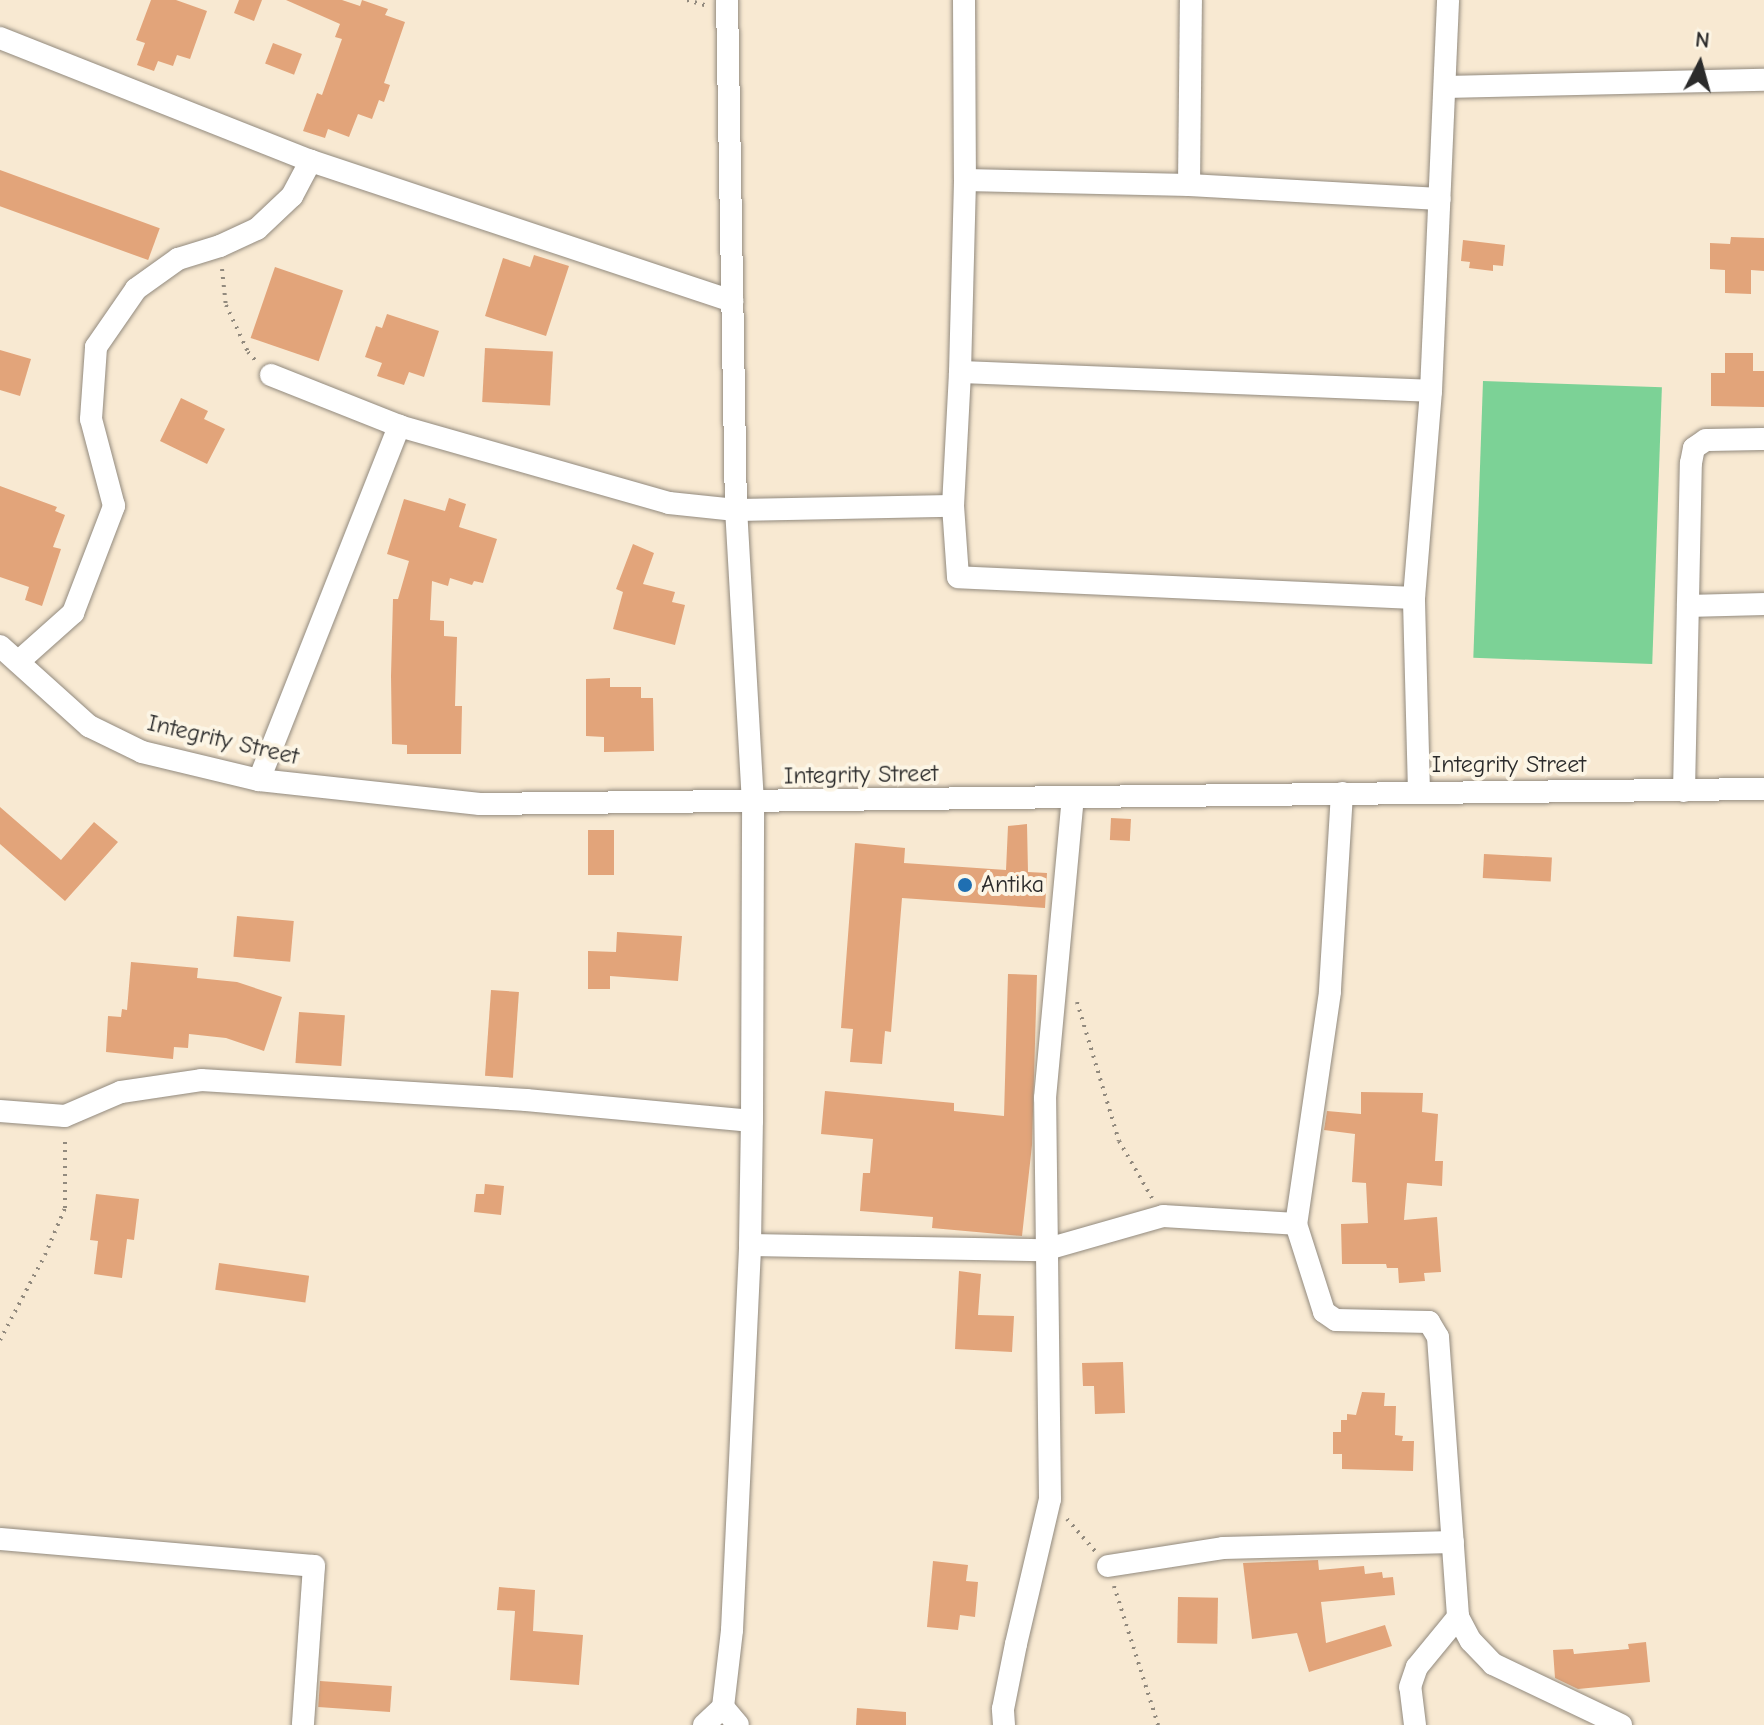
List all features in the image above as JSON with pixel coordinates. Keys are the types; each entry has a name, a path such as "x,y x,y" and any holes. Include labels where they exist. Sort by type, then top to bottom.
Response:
{"street":[{"path":"704,1725 723,1707 732,1630 750,1245 752,1121 753,803 736,510 727,0"},
{"path":"964,0 965,180 953,506 958,577 1414,598"},
{"path":"1189,185 1191,0"},
{"path":"1419,792 1414,598 1431,391 1448,0"},
{"path":"0,38 311,161 732,301"},
{"path":"1445,87 1764,80"},
{"path":"18,662 73,613 114,506 91,419 96,347 136,289 178,259 220,246 257,229 292,196 311,161"},
{"path":"965,180 1189,185 1440,199"},
{"path":"960,372 1431,391"},
{"path":"271,375 399,426 669,503 736,510 953,506"},
{"path":"259,780 399,426"},
{"path":"1684,791 1691,463 1694,448 1706,440 1764,439"},
{"path":"1688,606 1764,604"},
{"name":"Integrity Street","path":"0,646 89,726 142,752 259,780 480,804 1764,789"},
{"path":"1342,793 1330,992 1296,1224 1324,1312 1336,1320 1429,1322 1438,1337 1458,1617 1471,1641 1493,1664 1621,1725"},
{"path":"1004,1725 1003,1709 1016,1644 1050,1499 1044,1250 1045,1098 1073,797"},
{"path":"0,1111 65,1116 121,1092 201,1080 526,1100 752,1121"},
{"path":"750,1245 1044,1250 1163,1216 1296,1224"},
{"path":"0,1539 314,1566 303,1725"},
{"path":"1108,1566 1223,1548 1453,1542"},
{"path":"1415,1725 1410,1687 1417,1667 1458,1617"},
{"path":"723,1707 738,1725"}],"path":[{"path":"220,246 226,305 248,352 271,375"},
{"path":"1075,996 1119,1141 1163,1216"},
{"path":"0,1340 45,1255 65,1208 65,1116"},
{"path":"1050,1499 1108,1566 1158,1725"}],"green space":[{"path":"1483,381 1662,387 1652,664 1473,658"}],"building":[{"path":"151,0 176,0 207,11 190,59 177,55 173,66 158,61 154,71 137,65 145,43 136,40"},
{"path":"239,0 262,0 254,21 234,13"},
{"path":"286,0 342,0 360,6 362,0 388,9 385,15 405,22 384,83 390,85 384,102 379,100 372,119 358,114 349,137 328,129 325,138 303,131 317,93 322,95 342,39 335,37 340,24"},
{"path":"273,43 302,54 294,75 265,64"},
{"path":"0,170 160,228 148,260 0,206"},
{"path":"1731,237 1764,238 1764,271 1751,270 1751,294 1725,293 1725,270 1710,269 1710,243 1730,244"},
{"path":"1463,240 1505,245 1503,266 1493,265 1493,271 1469,268 1470,262 1461,261"},
{"path":"534,255 569,266 546,336 485,316 503,258 530,267"},
{"path":"275,267 343,290 319,361 251,338"},
{"path":"387,314 439,331 424,377 409,372 404,385 377,376 382,363 365,357 376,326 382,328"},
{"path":"485,348 553,352 550,405 482,402"},
{"path":"0,350 31,359 20,396 0,390"},
{"path":"1725,353 1753,353 1753,371 1764,371 1764,407 1711,406 1711,373 1725,373"},
{"path":"181,398 208,411 204,419 225,429 207,464 160,441"},
{"path":"0,486 57,507 55,511 65,515 53,547 61,549 42,606 25,600 29,587 0,577"},
{"path":"449,498 466,504 459,527 497,539 483,583 474,581 472,585 450,578 448,586 432,581 430,620 444,621 444,636 457,637 455,706 462,706 461,754 407,754 407,745 392,744 391,676 393,599 398,599 409,561 387,554 404,499 445,511"},
{"path":"633,544 654,553 643,584 675,592 672,602 685,605 675,645 613,629 623,592 616,589"},
{"path":"610,678 610,687 641,687 641,698 653,698 654,751 604,752 604,737 586,736 586,679"},
{"path":"0,807 61,860 94,822 118,842 65,901 0,844"},
{"path":"1111,818 1131,819 1130,841 1110,840"},
{"path":"1027,824 1028,872 1047,873 1045,908 902,898 891,1032 885,1031 882,1064 850,1062 853,1029 841,1028 855,843 905,848 904,863 1006,870 1008,826"},
{"path":"588,830 614,830 614,875 588,875"},
{"path":"1484,854 1552,858 1551,882 1483,878"},
{"path":"237,916 294,921 290,962 233,957"},
{"path":"617,932 682,936 678,981 610,976 610,989 588,989 588,951 616,952"},
{"path":"131,962 198,968 197,978 237,982 282,997 264,1051 226,1038 189,1034 188,1048 174,1047 173,1059 106,1052 108,1016 121,1017 122,1009 127,1010"},
{"path":"1008,974 1037,975 1032,1145 1022,1236 932,1228 933,1217 860,1211 863,1173 870,1173 873,1139 821,1134 825,1091 954,1103 954,1111 1004,1116"},
{"path":"491,990 519,992 513,1078 485,1076"},
{"path":"299,1012 345,1015 341,1066 295,1063"},
{"path":"1361,1092 1423,1093 1422,1112 1438,1114 1435,1161 1443,1161 1442,1186 1407,1183 1404,1220 1437,1217 1441,1272 1424,1273 1425,1281 1399,1283 1398,1268 1387,1268 1386,1264 1342,1264 1341,1224 1368,1223 1366,1183 1352,1182 1355,1134 1324,1130 1327,1111 1361,1114"},
{"path":"485,1184 504,1186 501,1215 474,1212 476,1194 484,1194"},
{"path":"96,1194 139,1199 134,1240 127,1239 122,1278 94,1274 98,1241 90,1240"},
{"path":"219,1263 309,1276 305,1302 215,1290"},
{"path":"959,1271 981,1274 978,1315 1014,1316 1012,1352 955,1349"},
{"path":"1123,1362 1125,1413 1095,1414 1094,1386 1083,1386 1082,1363"},
{"path":"1362,1392 1385,1393 1384,1406 1396,1406 1395,1435 1403,1436 1402,1441 1414,1441 1413,1471 1342,1469 1342,1454 1333,1454 1333,1432 1341,1432 1341,1420 1347,1420 1347,1414 1356,1415"},
{"path":"1318,1560 1319,1570 1364,1566 1365,1574 1382,1572 1383,1578 1393,1577 1395,1595 1321,1602 1326,1643 1385,1625 1392,1646 1309,1672 1297,1633 1252,1639 1243,1563"},
{"path":"933,1561 968,1565 966,1581 978,1582 975,1617 960,1615 958,1630 927,1627"},
{"path":"499,1587 535,1590 533,1631 583,1635 579,1685 510,1680 515,1611 497,1610"},
{"path":"1178,1597 1218,1598 1217,1644 1177,1643"},
{"path":"1646,1642 1650,1682 1578,1689 1555,1678 1553,1650 1573,1649 1574,1654 1629,1649 1628,1644"},
{"path":"320,1681 392,1686 390,1712 318,1707"},
{"path":"857,1708 906,1712 906,1725 856,1725"}],"place":[{"name":"Antika","path":"965,885"}]}
